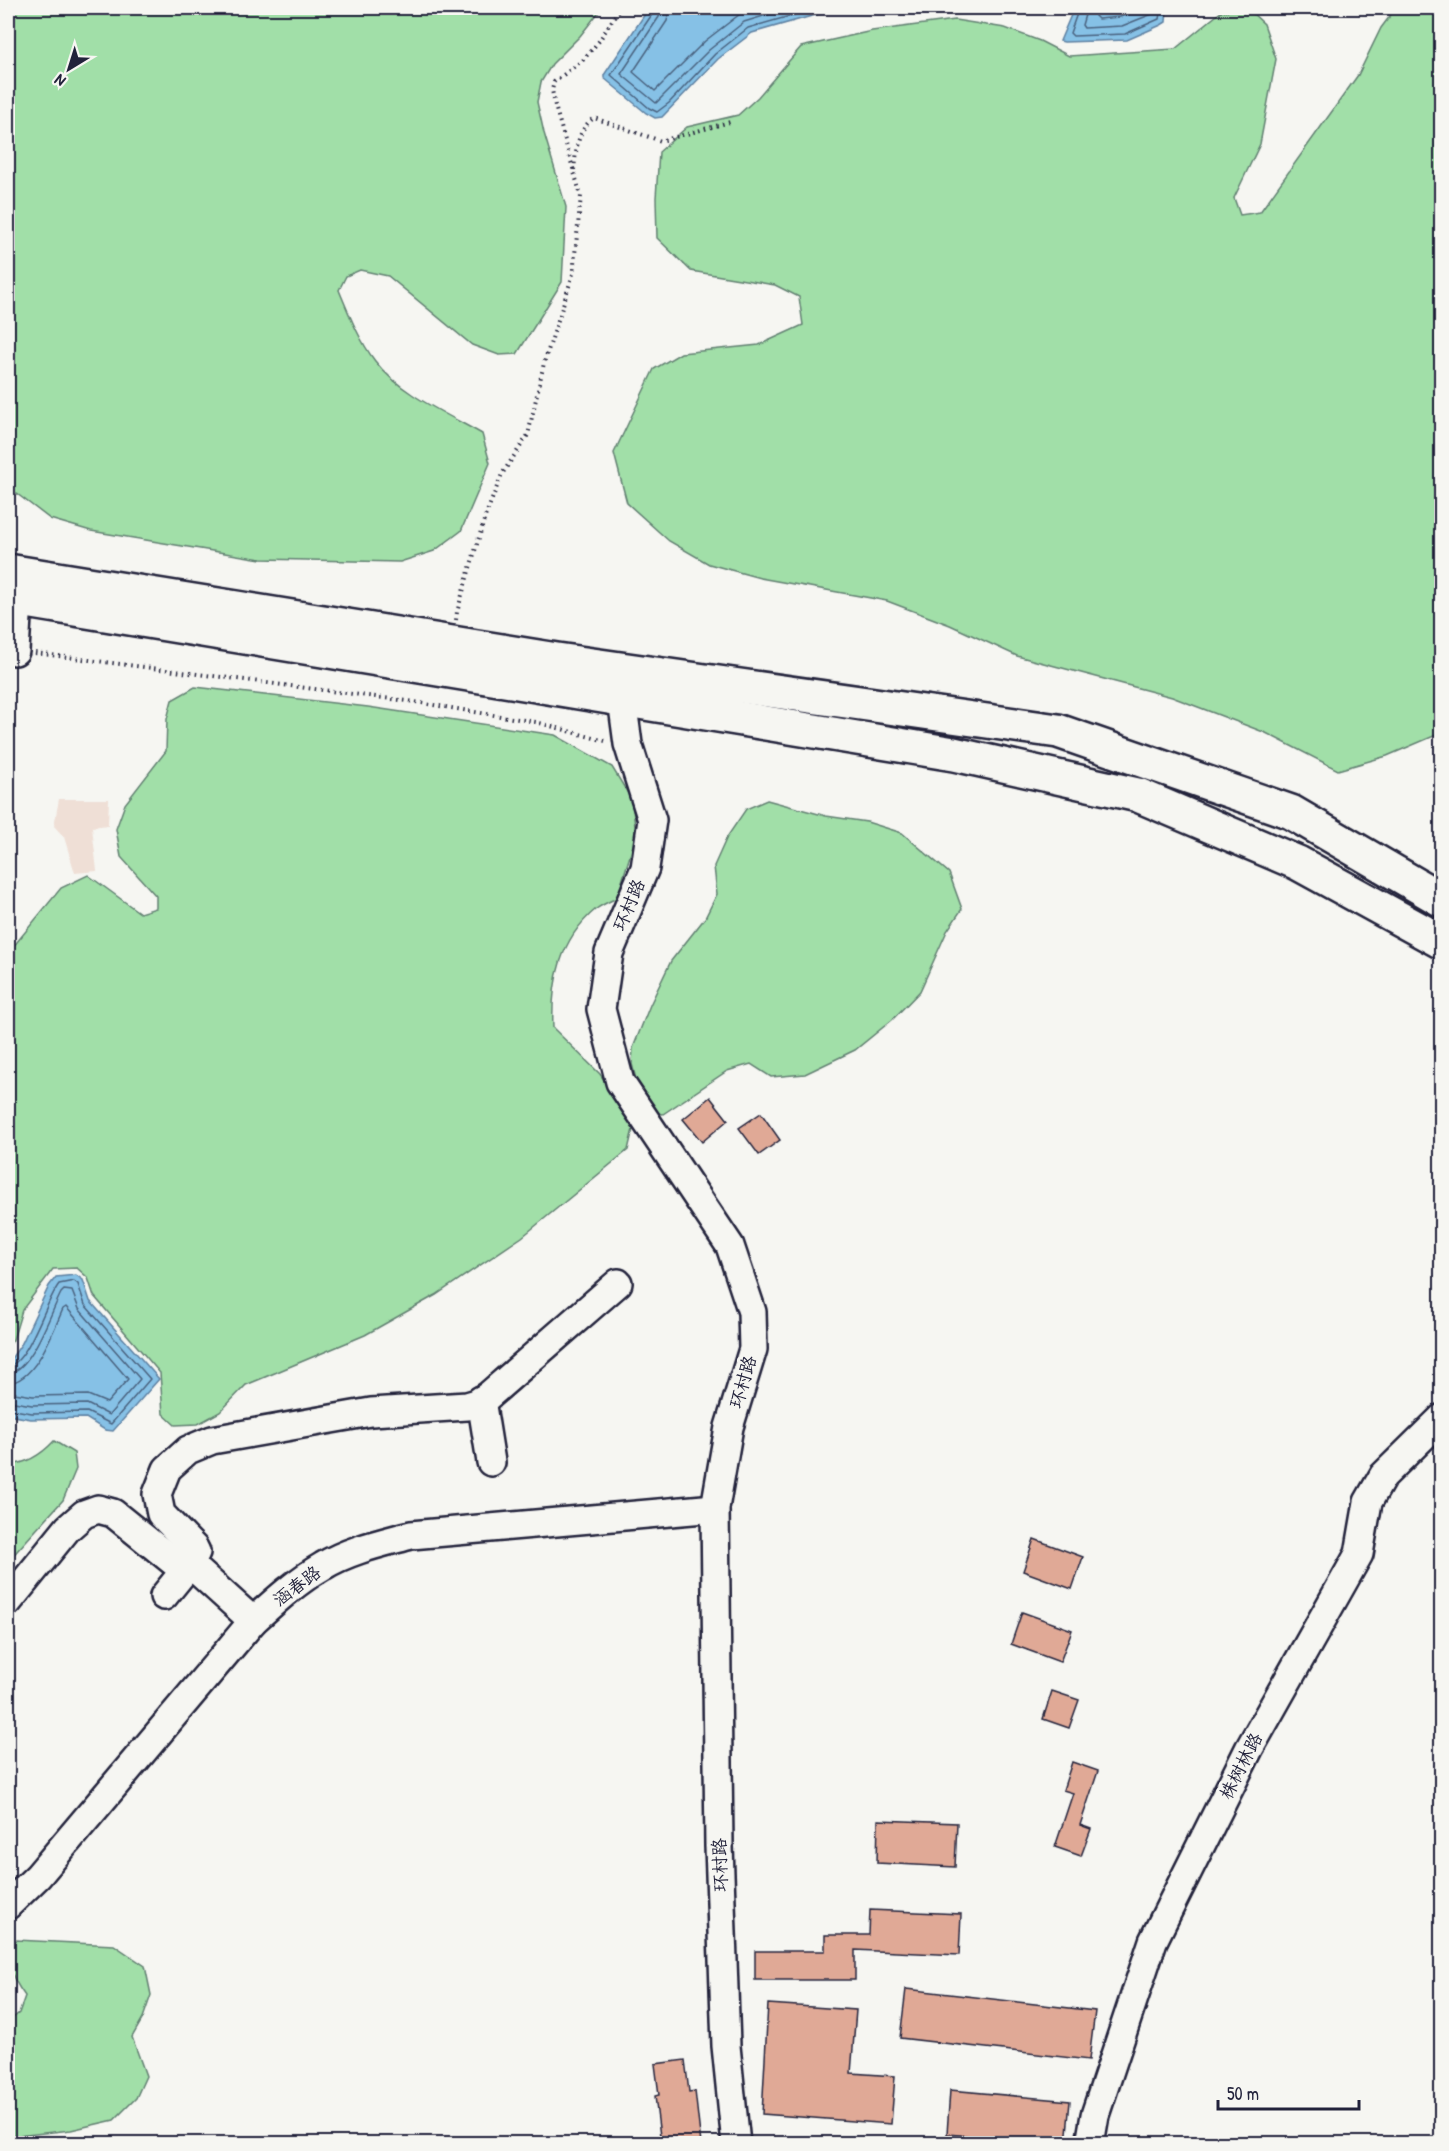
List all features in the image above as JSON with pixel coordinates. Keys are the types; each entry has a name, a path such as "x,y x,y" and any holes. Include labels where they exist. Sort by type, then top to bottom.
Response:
{"main road":[{"path":"11,590 453,643 627,685 1138,795 1298,863 1442,942"},
{"path":"11,590 627,685 1058,731 1291,812 1442,900"}],"street":[{"path":"11,590 15,651"},
{"name":"环村路","path":"627,685 624,714 628,744 652,820 645,868 609,953 601,1009 620,1082 730,1246 752,1312 753,1349 729,1426 715,1508 719,1846 726,2046 736,2144"},
{"path":"164,1596 188,1567 196,1552 161,1514 157,1494 167,1469 188,1450 212,1440 371,1412 467,1406 481,1401 618,1283"},
{"path":"481,1401 490,1462"},
{"name":"株树林路","path":"1090,2144 1095,2115 1153,1941 1249,1749 1359,1554 1368,1502 1383,1476 1442,1418"},
{"name":"涵春路","path":"8,1905 38,1876 253,1621 290,1588 324,1565 369,1546 411,1535 715,1508"},
{"path":"8,1602 68,1528 84,1514 98,1509 113,1513 188,1567 253,1621"}],"path":[{"path":"453,643 457,612 485,517 502,474 528,435 544,363 573,274 580,196 555,106 552,90 554,82 583,60 599,41 620,8"},
{"path":"574,174 580,136 586,123 594,118 661,141 730,122"},
{"path":"15,651 415,702 536,722 601,739 610,745"}],"shaded area":[{"path":"59,799 109,799 108,825 92,827 97,871 75,873 64,837 54,826"}],"green space":[{"path":"8,8 602,8 580,36 552,64 541,82 537,102 566,207 562,282 517,354 499,355 472,345 388,276 360,270 346,276 339,290 364,344 385,373 424,402 482,434 490,463 461,531 434,551 400,562 261,559 91,531 50,519 8,487"},
{"path":"1396,8 1441,8 1441,733 1387,756 1338,770 1266,733 1172,697 1017,656 950,625 887,601 760,578 709,564 669,541 627,503 614,453 654,369 681,353 759,345 803,325 799,297 775,285 691,271 657,238 656,198 659,152 687,127 738,115 758,97 801,47 872,31 955,20 1005,28 1040,41 1069,56 1175,49 1222,11 1250,11 1264,24 1276,59 1260,144 1234,198 1240,215 1260,212 1358,75 1381,28"},
{"path":"195,687 368,707 555,735 612,767 632,800 636,836 617,898 596,909 583,921 566,948 556,979 553,1028 600,1074 627,1113 633,1129 628,1150 522,1237 436,1295 365,1335 246,1385 220,1412 198,1424 175,1425 163,1414 160,1373 94,1296 88,1278 77,1268 53,1269 22,1310 13,1340 8,1347 8,953 61,888 88,875 140,913 156,908 156,896 121,857 116,829 125,804 166,751 167,719 172,700"},
{"path":"767,800 826,816 867,822 902,833 949,873 962,909 947,931 920,991 892,1020 855,1050 805,1074 771,1077 751,1064 727,1071 663,1114 656,1113 637,1083 632,1064 633,1048 671,961 705,918 717,894 714,866 727,837 746,809"},
{"path":"54,1441 74,1453 76,1469 63,1500 8,1561 8,1465 33,1458"},
{"path":"16,1940 114,1945 145,1966 151,1995 143,2018 132,2037 146,2076 136,2098 114,2120 71,2130 8,2137 8,2022 19,2013 25,1996 10,1969 10,1955"}],"water":[{"path":"649,8 840,8 752,33 718,59 662,117 655,118 604,78"},
{"path":"1074,8 1167,8 1166,22 1127,40 1060,41"},
{"path":"76,1275 83,1280 90,1301 159,1379 113,1431 105,1430 86,1418 31,1419 8,1415 8,1363 22,1343 49,1286 56,1277"}],"building":[{"path":"710,1097 728,1120 702,1142 683,1119"},
{"path":"761,1113 780,1140 759,1155 739,1128"},
{"path":"1034,1539 1083,1557 1072,1589 1023,1571"},
{"path":"1022,1612 1072,1630 1060,1662 1011,1644"},
{"path":"1052,1691 1079,1700 1069,1728 1043,1719"},
{"path":"1072,1762 1098,1771 1080,1825 1091,1829 1081,1856 1055,1847 1073,1793 1063,1790"},
{"path":"878,1820 957,1823 955,1867 877,1863"},
{"path":"870,1910 961,1914 959,1955 855,1950 855,1980 755,1980 755,1951 825,1951 825,1935 869,1935"},
{"path":"906,1989 1095,2011 1089,2060 900,2038"},
{"path":"768,2004 856,2010 851,2073 895,2076 891,2124 762,2114"},
{"path":"685,2060 689,2092 695,2091 701,2144 661,2144 655,2096 659,2095 655,2064"},
{"path":"950,2090 1070,2101 1066,2144 947,2134"}]}
